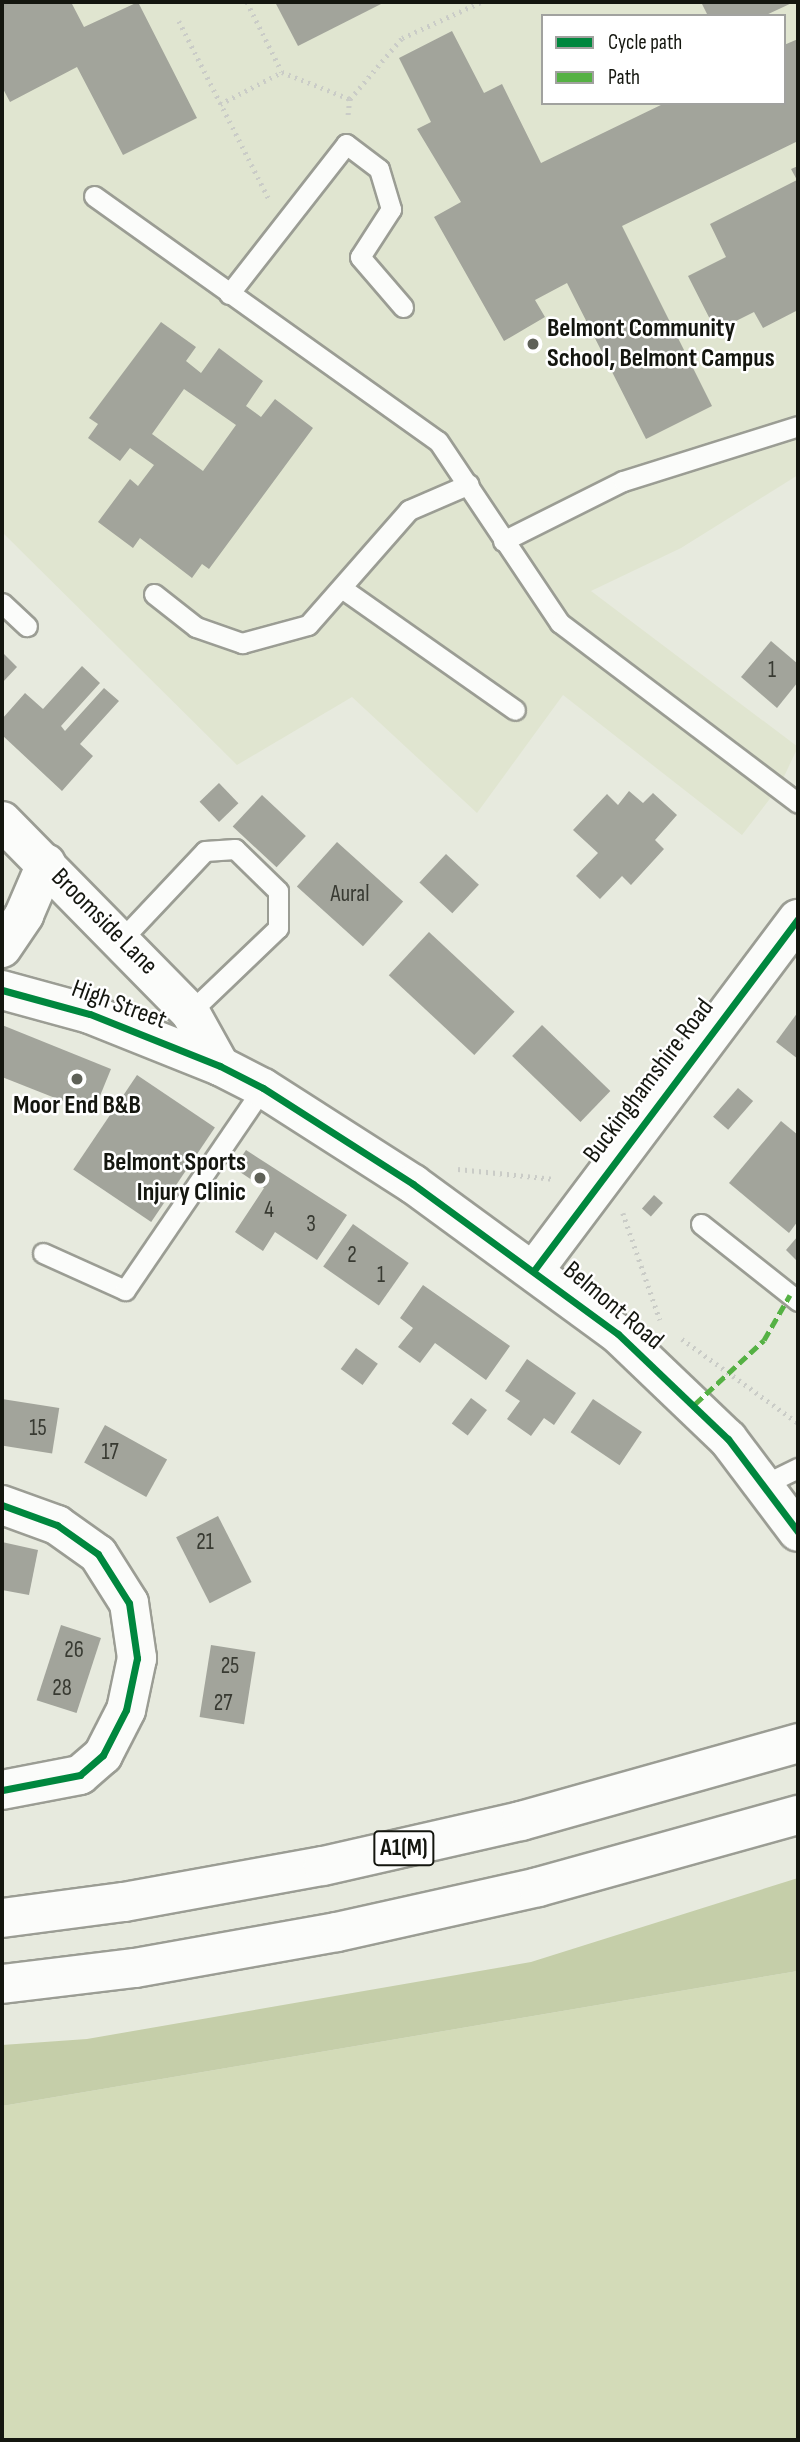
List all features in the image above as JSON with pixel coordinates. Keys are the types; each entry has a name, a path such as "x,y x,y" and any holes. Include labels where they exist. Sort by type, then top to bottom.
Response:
{"main road":[{"name":"Broomside Lane","path":"2,821 122,939 190,1012 220,1066"},
{"path":"2,948 24,915 46,864"},
{"name":"Buckinghamshire Road","path":"535,1269 798,919"},
{"name":"High Street","path":"2,990 90,1014 220,1066"},
{"name":"Belmont Road","path":"220,1066 263,1088 424,1191 535,1269 618,1334 695,1404 782,1476 798,1532"},
{"path":"2,1505 57,1525 98,1554 129,1603 137,1658 127,1710 103,1755 80,1774 2,1790"},
{"name":"A1(M)","path":"2,1918 124,1902 323,1866 522,1821 798,1743"},
{"path":"2,1984 135,1968 337,1932 538,1887 798,1815"}],"lane":[{"path":"229,293 345,144 379,169 391,208 360,257 403,307"},
{"path":"94,197 438,441 560,623 798,803"},
{"path":"503,541 623,481 798,426"},
{"path":"154,594 196,627 242,643 308,625 343,589 409,510 468,484"},
{"path":"343,589 515,710"},
{"path":"2,603 27,626"},
{"path":"122,939 205,850 235,849 278,891 278,928 190,1012"},
{"path":"43,1253 125,1290 263,1088"},
{"path":"701,1224 798,1301"}],"path":[{"path":"247,2 282,72 350,99"},
{"path":"345,144 350,99 402,38 481,2"},
{"path":"179,21 283,225"},
{"path":"220,104 282,72"},
{"path":"424,1191 443,1167 577,1182 626,1215 661,1324"},
{"path":"672,1332 798,1423"}],"shaded area":[{"name":"Belmont Community School, Belmont Campus","path":"2,2 798,2 798,475 681,548 591,591 798,747 779,787 742,835 563,695 477,813 352,697 237,765 2,532"}],"green space":[{"path":"798,1878 798,1971 2,2106 2,2045 87,2039 531,1962"},
{"path":"798,1971 798,2440 2,2440 2,2106"}],"building":[{"path":"2,2 71,2 84,27 138,2 197,118 123,155 77,67 10,102 2,87"},
{"path":"275,2 385,2 298,46"},
{"path":"701,2 794,2 768,14 707,14"},
{"path":"452,31 484,93 502,84 541,163 661,105 786,105 786,44 798,39 798,141 622,226 712,406 646,439 567,283 535,300 545,317 504,341 434,217 461,202 417,129 431,122 399,58"},
{"path":"798,166 798,310 763,328 754,312 716,331 688,276 726,257 710,224 797,180 791,169"},
{"path":"161,322 196,347 186,361 201,373 219,348 263,381 246,406 261,417 275,399 313,428 209,569 202,564 192,578 140,538 133,548 98,522 130,479 138,486 154,465 130,448 120,461 88,438 98,424 89,418","holes":["184,389 236,425 203,471 152,434"]},
{"path":"771,641 798,664 798,682 777,708 741,677"},
{"path":"2,652 17,667 2,683"},
{"path":"82,666 100,683 61,726 65,731 104,688 119,701 80,744 93,756 62,791 2,735 2,719 25,693 43,709"},
{"path":"219,783 238,803 219,822 200,802"},
{"path":"629,791 643,803 653,793 677,815 655,840 664,849 631,885 622,876 600,899 576,876 598,853 573,830 607,794 618,805"},
{"path":"262,795 306,836 277,867 233,826"},
{"path":"337,842 403,902 363,946 297,887"},
{"path":"446,854 479,885 452,913 419,883"},
{"path":"429,932 515,1012 474,1055 389,975"},
{"path":"798,1012 798,1059 776,1042"},
{"path":"2,1025 111,1069 93,1113 2,1077"},
{"path":"542,1025 610,1091 580,1122 512,1056"},
{"path":"137,1075 215,1128 151,1222 73,1170"},
{"path":"738,1088 753,1101 728,1130 713,1117"},
{"path":"781,1121 798,1135 798,1221 789,1233 729,1183"},
{"path":"246,1150 347,1215 317,1260 275,1232 263,1251 235,1232 264,1188 234,1168"},
{"path":"654,1195 663,1203 651,1216 642,1208"},
{"path":"353,1224 409,1263 379,1306 323,1267"},
{"path":"798,1236 798,1262 786,1250"},
{"path":"423,1285 510,1346 486,1380 435,1343 420,1363 398,1347 413,1328 400,1318"},
{"path":"356,1348 378,1364 363,1385 341,1369"},
{"path":"527,1359 576,1393 554,1425 544,1418 531,1436 507,1419 520,1401 505,1391"},
{"path":"471,1398 487,1410 468,1436 452,1424"},
{"path":"2,1399 59,1408 52,1454 2,1446"},
{"path":"593,1399 642,1432 620,1465 571,1432"},
{"path":"105,1425 167,1459 146,1497 84,1463"},
{"path":"218,1516 252,1582 210,1603 176,1537"},
{"path":"2,1542 38,1550 29,1595 2,1590"},
{"path":"61,1625 101,1638 77,1713 37,1700"},
{"path":"211,1645 255,1652 244,1724 200,1717"}],"marked path":[{"path":"695,1404 764,1340 790,1295"}],"cycle path":[{"path":"535,1269 798,919"},
{"path":"2,990 90,1014 220,1066 263,1088 413,1184 618,1334 728,1439 798,1532"},
{"path":"2,1505 57,1525 98,1554 129,1603 137,1658 126,1710 103,1755 80,1775 2,1790"}],"place":[{"name":"Belmont Community School, Belmont Campus","path":"533,344"},
{"name":"Moor End B&B","path":"77,1079"},
{"name":"Belmont Sports Injury Clinic","path":"260,1178"}]}
